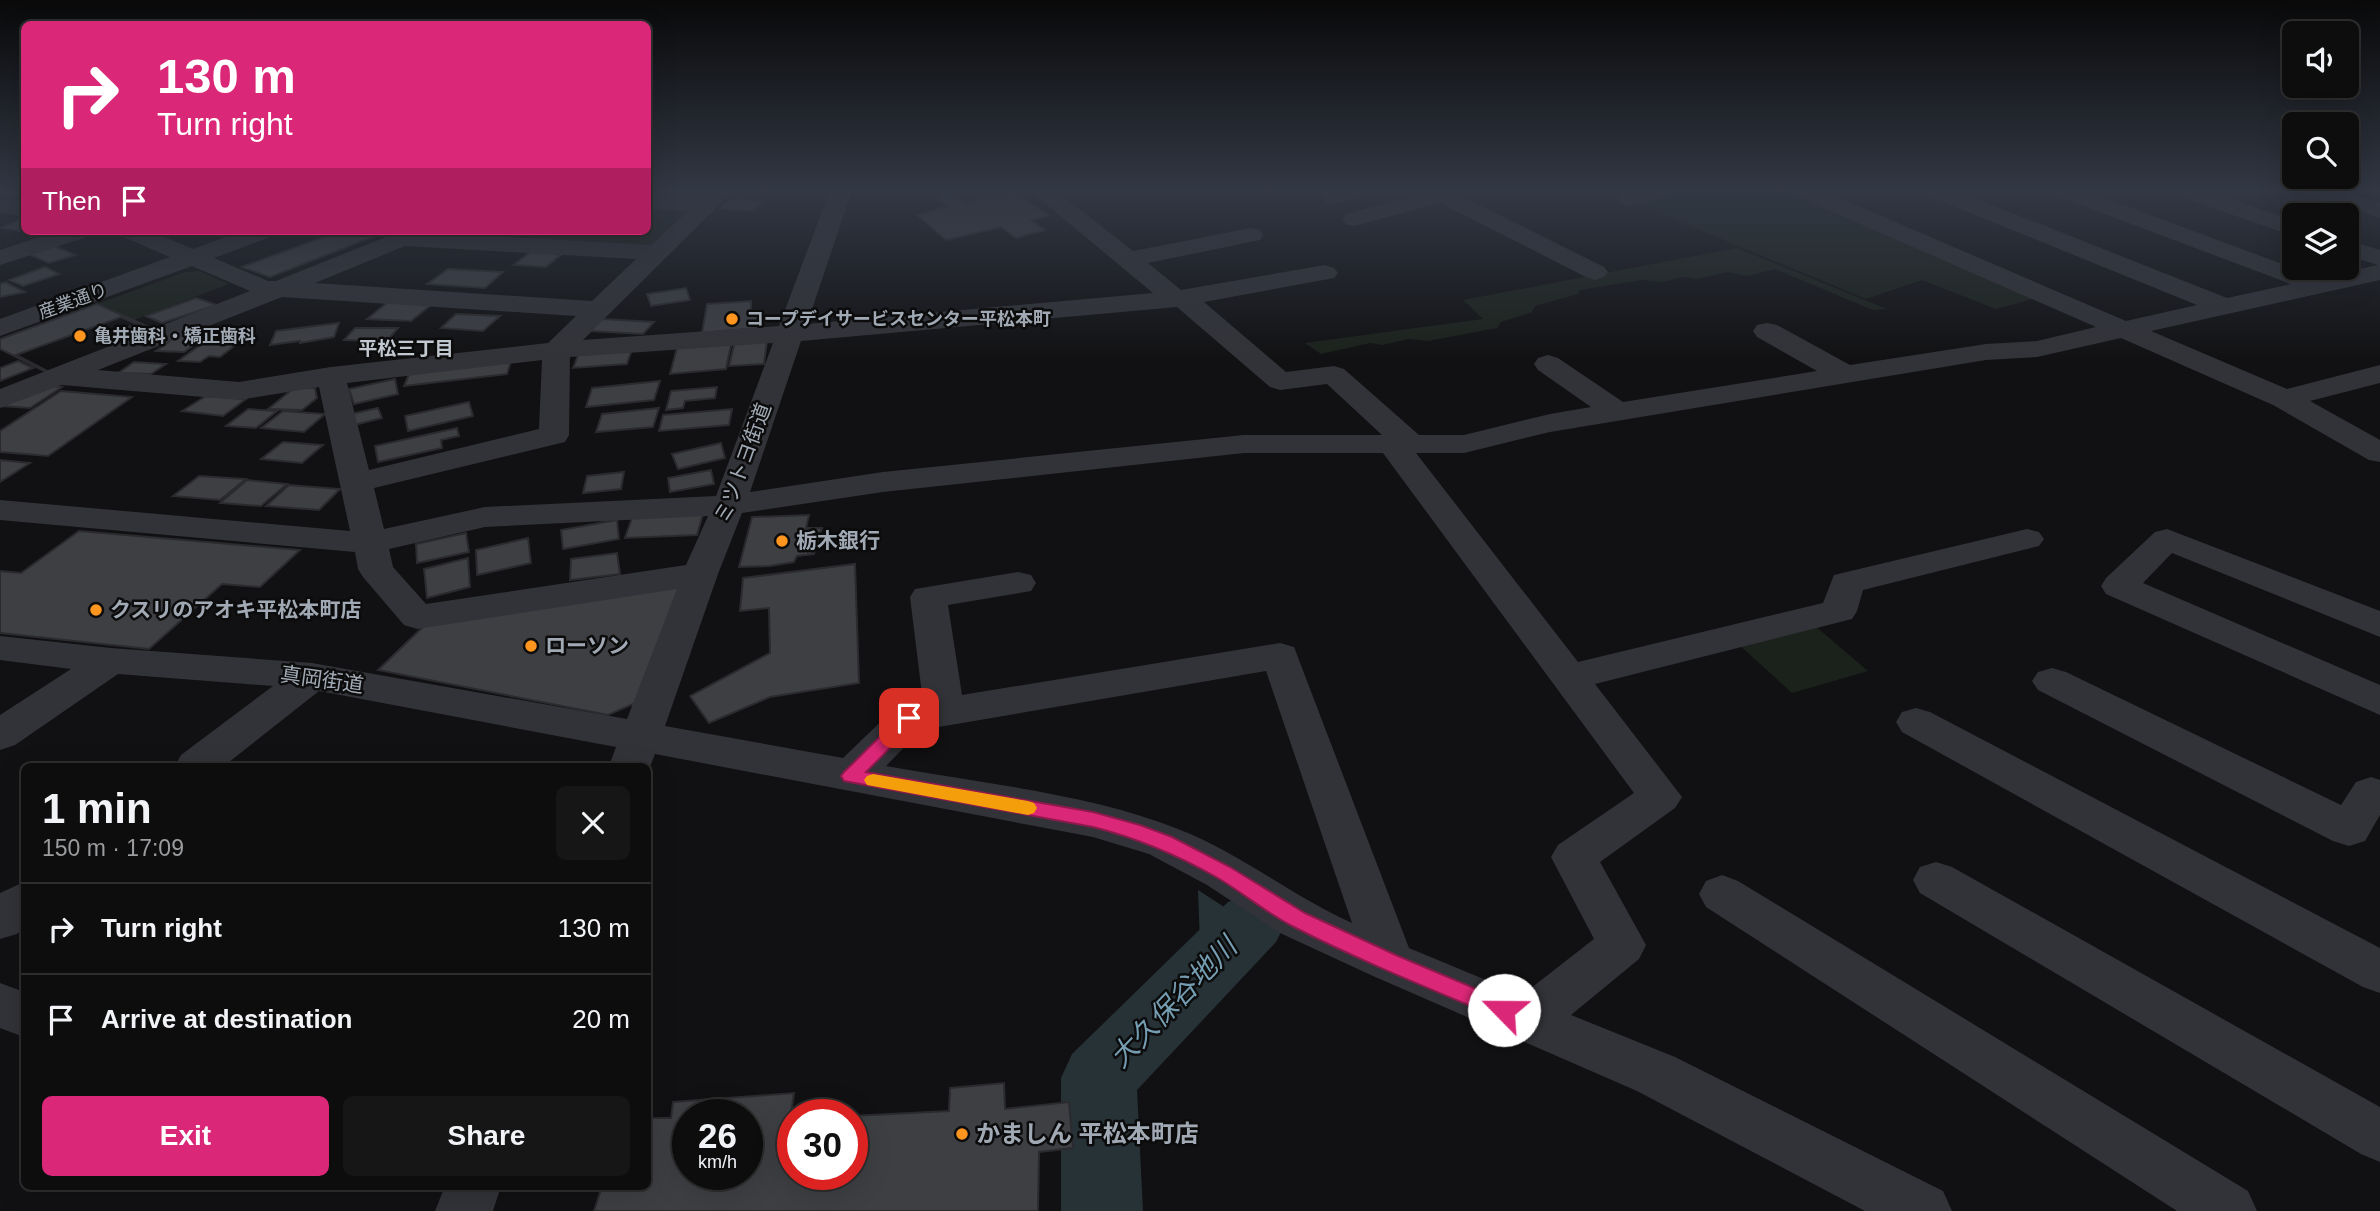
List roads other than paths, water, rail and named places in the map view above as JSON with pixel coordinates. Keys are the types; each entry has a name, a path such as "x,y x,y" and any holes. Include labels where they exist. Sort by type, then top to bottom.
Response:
{"street":[{"path":"0,258 35,247"},
{"path":"166,247 264,288 597,309"},
{"name":"産業通り","path":"0,328 204,247"},
{"name":"産業通り","path":"0,316 214,247"},
{"path":"0,399 384,247"},
{"path":"568,247 656,253"},
{"path":"355,483 554,435 556,350 663,247"},
{"name":"ミツトヨ街道","path":"635,751 700,574 729,505 821,247"},
{"path":"1113,247 1280,380 1334,375 1401,444 1569,677 1660,797 1574,857 1622,945 1527,1020"},
{"path":"1129,259 1192,247"},
{"path":"1543,247 1594,272"},
{"path":"1933,247 2284,399 2380,453"},
{"path":"2075,247 2225,307"},
{"path":"2213,247 2319,286"},
{"path":"2359,251 2380,258"},
{"path":"0,510 368,543 497,516 729,505 883,482 1244,444 1464,444 1550,423 1986,352 2037,349 2380,272"},
{"path":"60,376 239,391 331,376 556,350 902,325 1180,298 1325,273"},
{"path":"1548,364 1618,412"},
{"path":"2284,399 2380,374"},
{"path":"331,376 376,569 417,617 700,574"},
{"path":"1569,677 1839,611 1847,583 2027,538"},
{"path":"2380,625 2167,539 2119,586 2380,701"},
{"path":"944,712 929,597 1018,583"},
{"name":"真岡街道","path":"0,649 111,661 312,676 635,751 850,776 1093,820 1133,830 1165,842 1223,872 1297,919 1390,962 1656,1074 1923,1211"},
{"path":"850,776 909,718 1280,656 1390,962"},
{"path":"0,735 111,661"},
{"path":"200,763 312,676"},
{"path":"2052,681 2349,829 2371,793 2380,797"},
{"path":"1916,723 2380,972"},
{"path":"1936,880 2380,1136"},
{"path":"1722,894 2228,1211"},
{"path":"0,920 21,903"},
{"path":"0,1006 21,1014"},
{"path":"464,1211 472,1190"}],"lane":[{"path":"1767,331 1846,375"}],"waterway":[{"name":"大久保谷地川","path":"1102,1211 1099,1078 1252,922"}],"place":[{"name":"コープデイサービスセンター平松本町","path":"732,319"},
{"name":"亀井歯科・矯正歯科","path":"80,336"},
{"name":"栃木銀行","path":"782,541"},
{"name":"クスリのアオキ平松本町店","path":"96,610"},
{"name":"ローソン","path":"531,646"},
{"name":"かましん 平松本町店","path":"962,1134"}],"district":[{"name":"平松三丁目","path":"406,348"}]}
